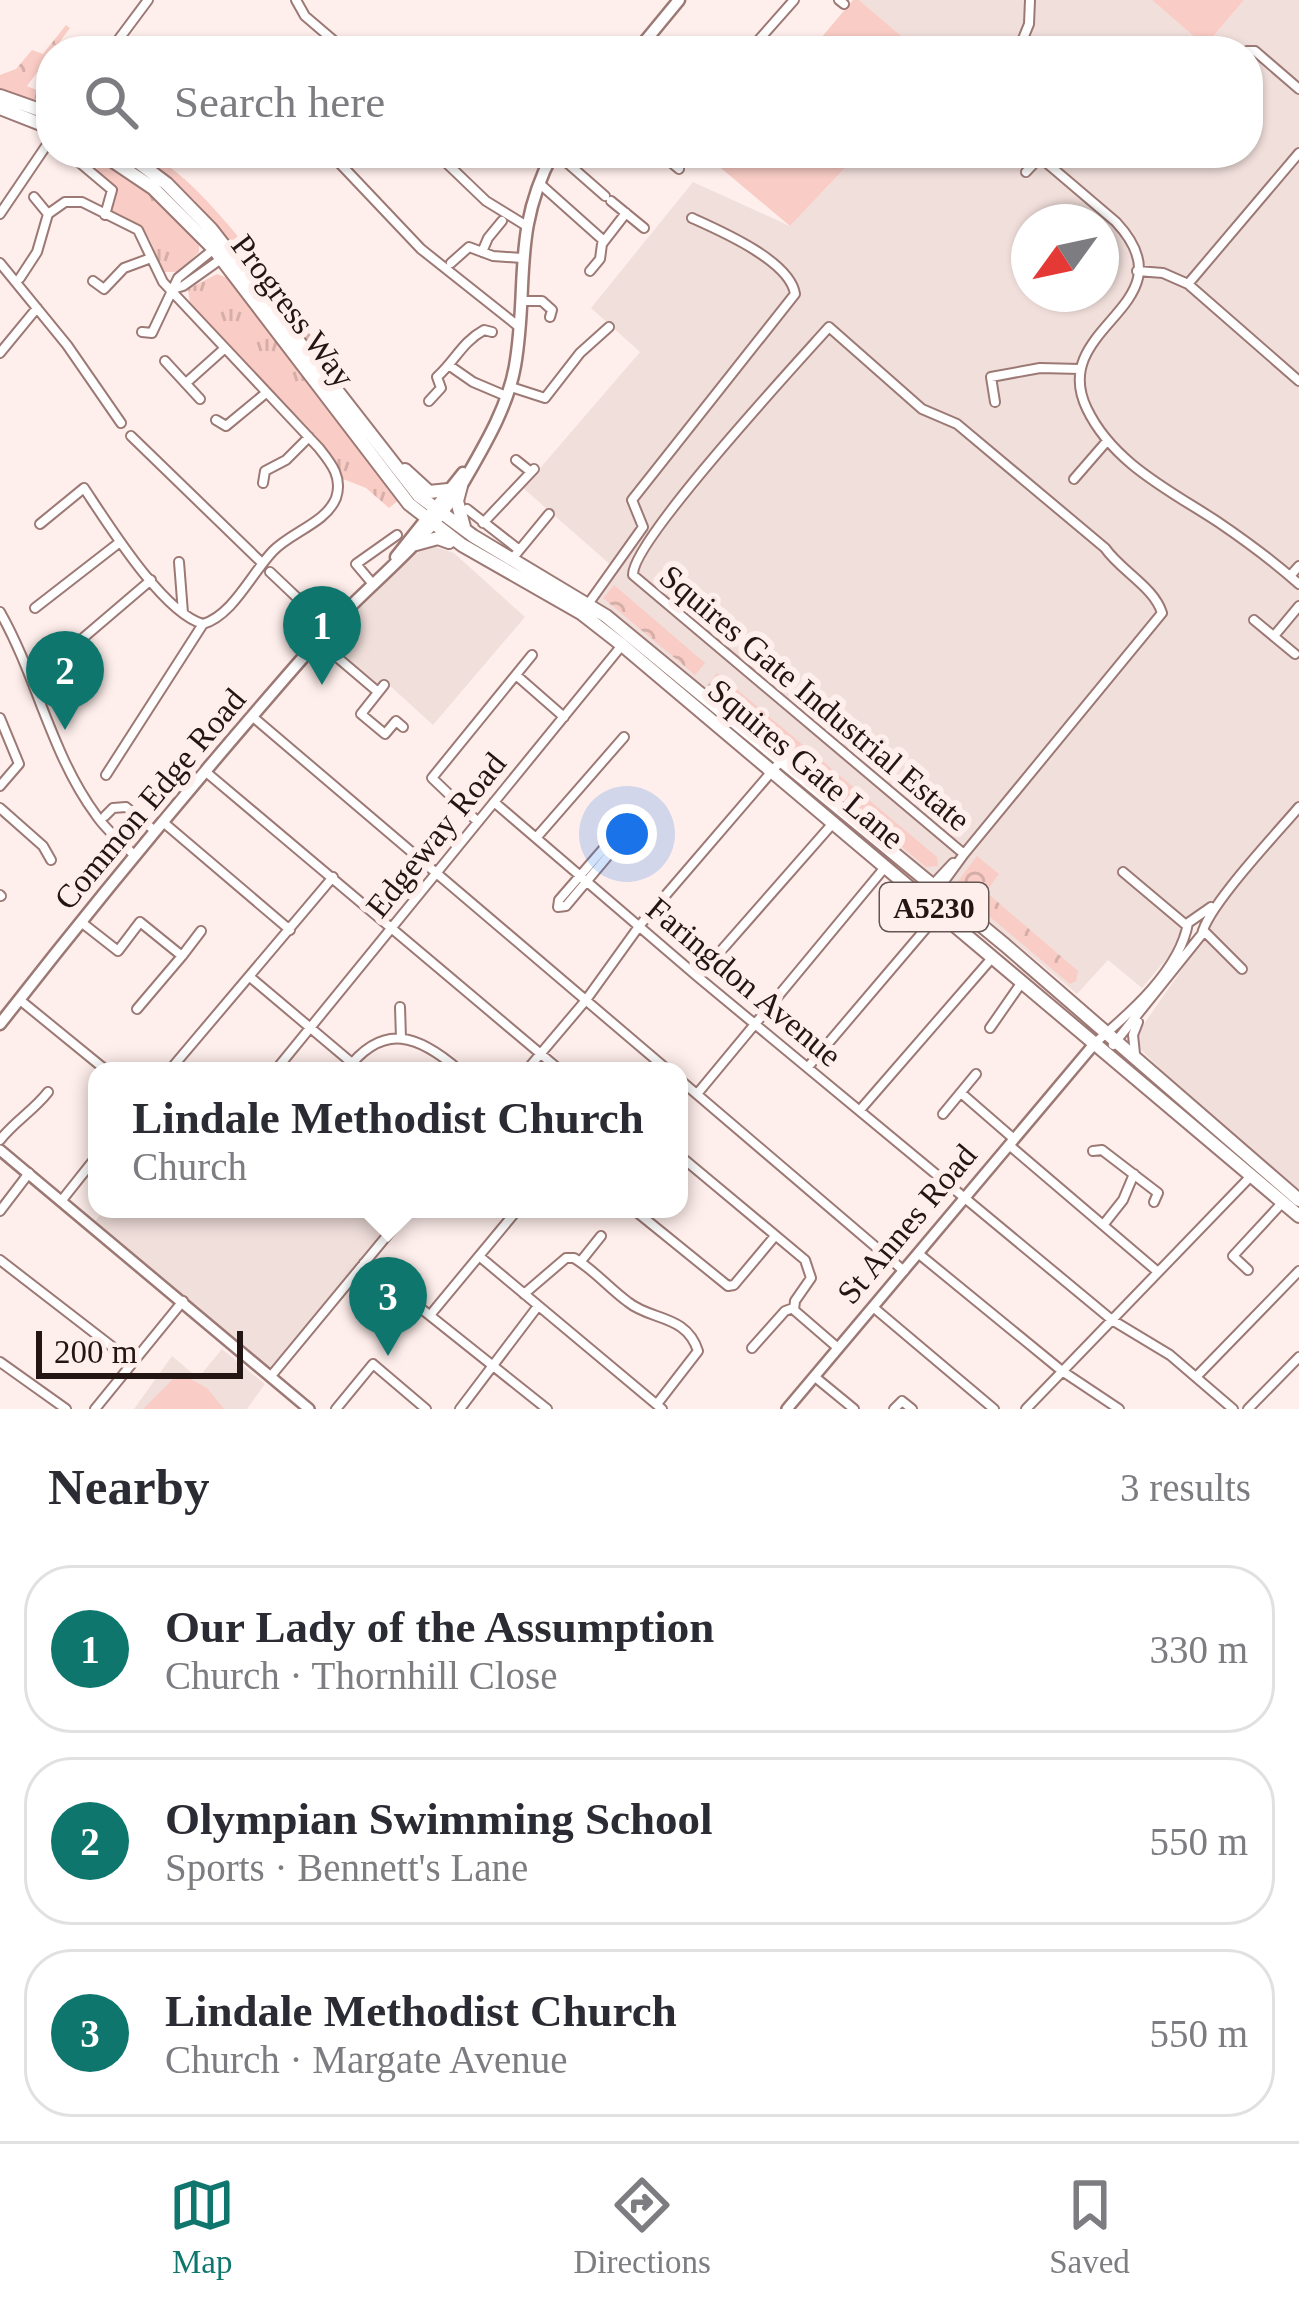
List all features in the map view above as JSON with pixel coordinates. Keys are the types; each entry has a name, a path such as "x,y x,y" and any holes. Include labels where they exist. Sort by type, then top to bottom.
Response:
{"main road":[{"path":"650,36 679,0"},
{"path":"0,96 36,109"},
{"path":"0,108 36,122"},
{"name":"Progress Way","path":"123,168 153,188 220,256 433,516"},
{"path":"145,168 180,196 220,256"},
{"name":"Common Edge Road","path":"0,1024 134,855 329,628 433,516 476,459 507,391 518,326 525,225 547,168"},
{"name":"Progress Way","path":"220,256 386,477 433,516"},
{"path":"381,452 429,492 455,488 468,540 438,538 416,544"},
{"name":"Common Edge Road","path":"395,560 416,544 433,516"},
{"name":"Squires Gate Lane","path":"433,516 468,540 511,559 585,608 932,897 1022,982 1106,1042 1136,1057 1299,1200"},
{"name":"Squires Gate Lane","path":"777,766 886,866 995,937 1030,975 1299,1216"}],"street":[{"path":"121,36 148,0"},
{"path":"296,0 305,16 328,36"},
{"path":"762,36 794,0"},
{"path":"1025,36 1030,0"},
{"path":"1263,58 1299,88"},
{"path":"1188,284 1299,153"},
{"path":"0,214 36,161"},
{"path":"1290,164 1299,171"},
{"path":"86,168 112,190 105,215"},
{"path":"344,168 421,249 518,326"},
{"path":"452,168 486,201 525,225"},
{"name":"Common Edge Road","path":"573,168 644,228"},
{"path":"1027,172 1029,168"},
{"path":"1052,168 1126,233 1137,271 1126,306 1090,344 1080,369 1085,406 1130,464 1256,548 1299,584"},
{"path":"539,183 604,241"},
{"path":"34,196 48,214"},
{"path":"20,278 37,252 48,214 65,202 77,201 142,234 159,276 309,437 336,473 334,502 324,515 285,539 222,614 203,625 106,776"},
{"path":"590,271 600,259 604,241 626,213"},
{"path":"585,608 643,527 632,500 795,294 789,279 745,242 692,218"},
{"path":"482,252 502,221"},
{"path":"451,263 466,248 522,258"},
{"path":"150,336 178,278 220,256"},
{"path":"93,281 104,293 124,268 151,258"},
{"path":"0,263 121,423"},
{"path":"1137,271 1163,273 1188,284 1299,381"},
{"path":"519,301 542,301 554,311"},
{"path":"0,353 37,308"},
{"path":"545,398 578,350 609,327"},
{"name":"Squires Gate Industrial Estate","path":"829,327 922,409 957,424 1105,548 1118,567 1158,601 1162,613 964,854 633,575 639,554 666,517 829,327"},
{"path":"429,401 441,388 432,376 451,366 469,333 492,332"},
{"path":"186,382 224,349"},
{"path":"165,361 200,399"},
{"path":"451,366 472,382 545,398 555,412"},
{"path":"995,402 991,377 1040,368 1080,369"},
{"path":"226,426 266,393"},
{"path":"216,420 226,426"},
{"path":"226,426 226,437"},
{"path":"131,436 262,563"},
{"path":"265,471 286,460 309,437"},
{"path":"1074,479 1108,441"},
{"path":"483,523 532,471 516,460"},
{"path":"255,465 265,471"},
{"path":"263,483 265,471"},
{"path":"40,524 84,488 151,580 183,615 203,625"},
{"name":"Squires Gate Lane","path":"467,509 511,559"},
{"path":"511,559 549,514"},
{"path":"372,583 355,566 397,535"},
{"path":"35,608 120,542"},
{"path":"179,562 183,615"},
{"path":"1290,576 1299,566"},
{"path":"267,587 273,575 329,628"},
{"path":"69,650 151,580"},
{"path":"1274,636 1299,606"},
{"path":"0,612 83,795 98,819 134,855"},
{"path":"1254,620 1295,654"},
{"name":"Edgeway Road","path":"281,1062 625,640"},
{"path":"318,641 381,689 361,714 382,738 396,721 403,727"},
{"path":"478,822 431,778 532,655"},
{"path":"516,675 563,717"},
{"path":"254,717 658,1062"},
{"path":"0,718 24,764 0,786"},
{"path":"536,838 624,737"},
{"path":"534,1062 640,926 777,766"},
{"path":"206,772 551,1062"},
{"name":"Faringdon Avenue","path":"494,802 1112,1320 1170,1354 1233,1409"},
{"path":"105,816 112,808 126,807 159,826 290,930"},
{"path":"1106,1042 1195,928 1295,821 1299,807"},
{"path":"0,808 52,854"},
{"path":"698,977 834,822"},
{"path":"808,1067 964,854"},
{"path":"697,1094 886,866"},
{"path":"1123,872 1242,969"},
{"path":"177,1062 333,877"},
{"path":"81,922 118,951 140,922 182,956"},
{"path":"1136,1057 1133,1035 1195,928"},
{"path":"137,1009 202,931"},
{"path":"860,1110 993,957"},
{"path":"250,977 310,1025 344,1062"},
{"path":"990,1028 1022,982"},
{"path":"20,1000 96,1062"},
{"path":"1106,1042 1148,1006"},
{"path":"400,1007 401,1038"},
{"path":"354,1062 370,1046 401,1038 432,1046 450,1062"},
{"name":"St Annes Road","path":"788,1409 1069,1075 1106,1042"},
{"path":"943,1114 976,1074"},
{"path":"688,1086 904,1271"},
{"path":"0,1140 12,1124 32,1114 48,1092"},
{"path":"961,1094 1159,1272"},
{"path":"0,1150 183,1301 302,1407"},
{"path":"1093,1151 1102,1150 1158,1193 1154,1202"},
{"path":"688,1163 811,1270 811,1280 794,1308 785,1311 752,1348"},
{"path":"62,1200 88,1167"},
{"path":"0,1211 29,1173"},
{"path":"1104,1224 1123,1200 1134,1174"},
{"path":"1026,1409 1252,1175"},
{"path":"1248,1270 1233,1256 1283,1202"},
{"path":"271,1376 402,1218"},
{"path":"430,1314 511,1218"},
{"path":"644,1218 728,1286 734,1285 775,1236"},
{"path":"580,1261 601,1236"},
{"path":"919,1254 1062,1372 1119,1409"},
{"path":"479,1256 538,1306 659,1407 698,1351 695,1342 665,1316 633,1307 580,1261 566,1258 524,1294"},
{"path":"0,1260 132,1362"},
{"path":"364,1263 547,1409"},
{"path":"1196,1377 1299,1271"},
{"path":"95,1409 183,1301"},
{"path":"460,1409 538,1306"},
{"path":"873,1307 994,1409"},
{"path":"794,1308 839,1349"},
{"path":"1248,1409 1299,1357"},
{"path":"0,1362 66,1409"},
{"path":"336,1409 373,1364 426,1409"},
{"path":"815,1377 854,1409"},
{"path":"894,1409 902,1401 912,1409"}],"shaded area":[{"path":"859,0 1152,0 1193,36 901,36"},
{"path":"1244,0 1299,0 1299,1191 1202,1110 1138,1047 1137,1034 1210,929 1215,907 1189,916 1169,956 1142,988 1108,960 1077,994 946,885 940,892 585,601 612,566 523,488 640,352 591,308 693,182 790,226 845,168 1263,168 1263,36 1213,36"},
{"path":"430,545 454,553 525,617 433,725 388,684 378,684 325,641 395,566"},
{"path":"98,1218 387,1218 396,1225 271,1376 92,1225"},
{"path":"222,1349 265,1384 247,1409 134,1409 172,1356 198,1378"}],"green space":[{"path":"853,0 859,0 901,36 823,36"},
{"path":"1152,0 1244,0 1213,36 1193,36"},
{"path":"32,50 36,51 36,74 27,86 36,90 36,101 0,88 0,75 16,69"},
{"path":"97,168 116,168 141,185 199,239 199,252 179,272 163,272 144,232 108,210 113,194 93,175"},
{"path":"155,168 169,168 209,204 263,268 320,349 312,351 194,200"},
{"path":"721,168 845,168 790,226"},
{"path":"217,274 228,278 400,499 389,508 366,488 343,479 316,436 190,304 188,289"},
{"path":"614,585 705,663 695,675 603,598"},
{"path":"717,673 937,857 938,866 926,867 707,686"},
{"path":"977,856 999,874 986,892 1078,971 1076,981 1070,984 960,892 956,884"},
{"path":"179,1373 207,1388 224,1409 143,1409"}],"place":[{"name":"Our Lady of the Assumption","path":"322,685"},
{"name":"Olympian Swimming School","path":"65,730"},
{"name":"Lindale Methodist Church","path":"388,1356"}]}
